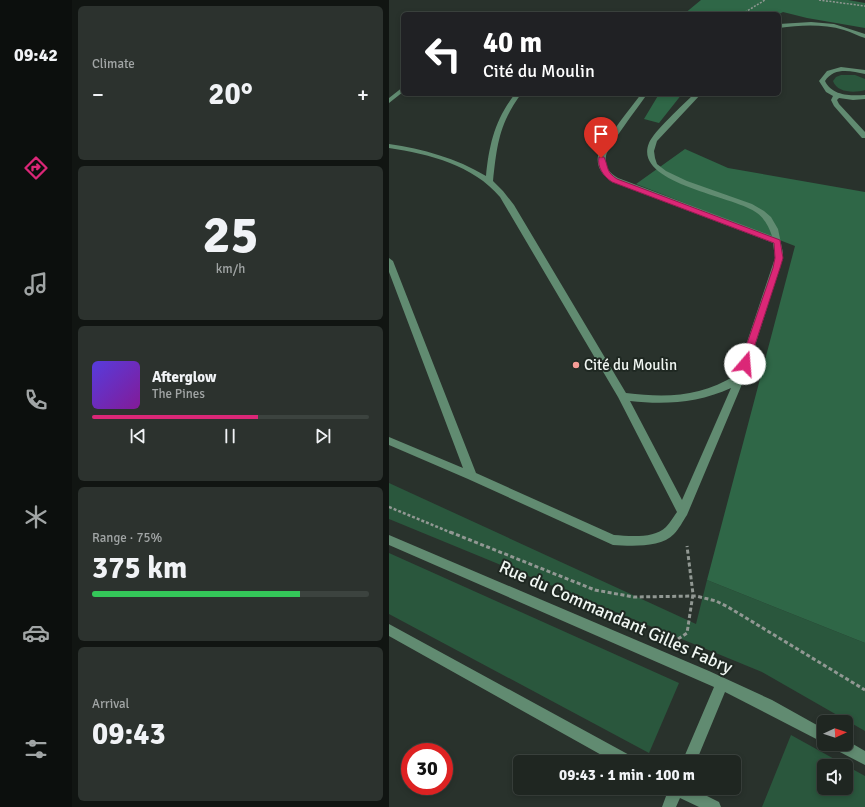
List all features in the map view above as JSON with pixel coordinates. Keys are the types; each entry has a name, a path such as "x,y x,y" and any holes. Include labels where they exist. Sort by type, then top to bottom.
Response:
{"street":[{"path":"781,26 805,24 823,25 851,30 865,36"},
{"path":"864,71 841,69 824,76 822,81 824,86 837,95 852,98 865,98"},
{"path":"389,101 401,91"},
{"path":"837,95 834,100 836,105 865,136"},
{"path":"489,182 494,141 499,124 508,107 516,96"},
{"path":"643,96 603,152 601,158 602,164 608,176 777,242"},
{"path":"389,441 472,476 613,540 639,542 662,536 670,531 683,512 740,377 777,268 779,258 777,242 769,221 765,215 758,210 675,178 658,169 653,164 650,150 654,140 696,96"},
{"path":"389,146 423,153 454,163 470,170 496,187 508,202 623,396 683,512"},
{"path":"389,261 472,476"},
{"path":"623,396 656,399 693,398 720,390 740,377"},
{"name":"Rue du Commandant Gilles Fabry","path":"389,540 656,654 767,705 817,732"},
{"path":"389,630 616,755"},
{"path":"692,755 722,684"},
{"path":"852,751 865,758"},
{"path":"669,807 674,795"},
{"path":"691,795 714,807"}],"path":[{"path":"745,12 765,0"},
{"path":"819,0 865,6"},
{"path":"389,507 595,590 628,597 693,594 712,599 728,606 865,690"},
{"path":"656,654 687,633 693,594 683,512"}],"green space":[{"path":"701,0 848,0 865,3 865,28 807,18 783,12 686,12"},
{"path":"841,75 855,75 865,79 865,90 852,92 838,88 833,81 836,77"},
{"path":"658,96 680,96 659,123 644,119"},
{"path":"685,149 728,168 865,192 865,643 707,580 795,246 636,184"},
{"path":"389,483 696,624 707,580 865,643 865,731 853,724 853,715 837,715 762,672 389,519"},
{"path":"389,553 679,683 649,753 389,614"},
{"path":"791,735 817,749 817,751 820,751 834,759 817,759 817,795 853,795 853,769 865,776 865,807 762,807"}],"place":[{"name":"Cité du Moulin","path":"576,365"}],"route":[{"path":"601,158 604,171 608,176 615,180 777,242 779,258 777,268 745,364"}]}
